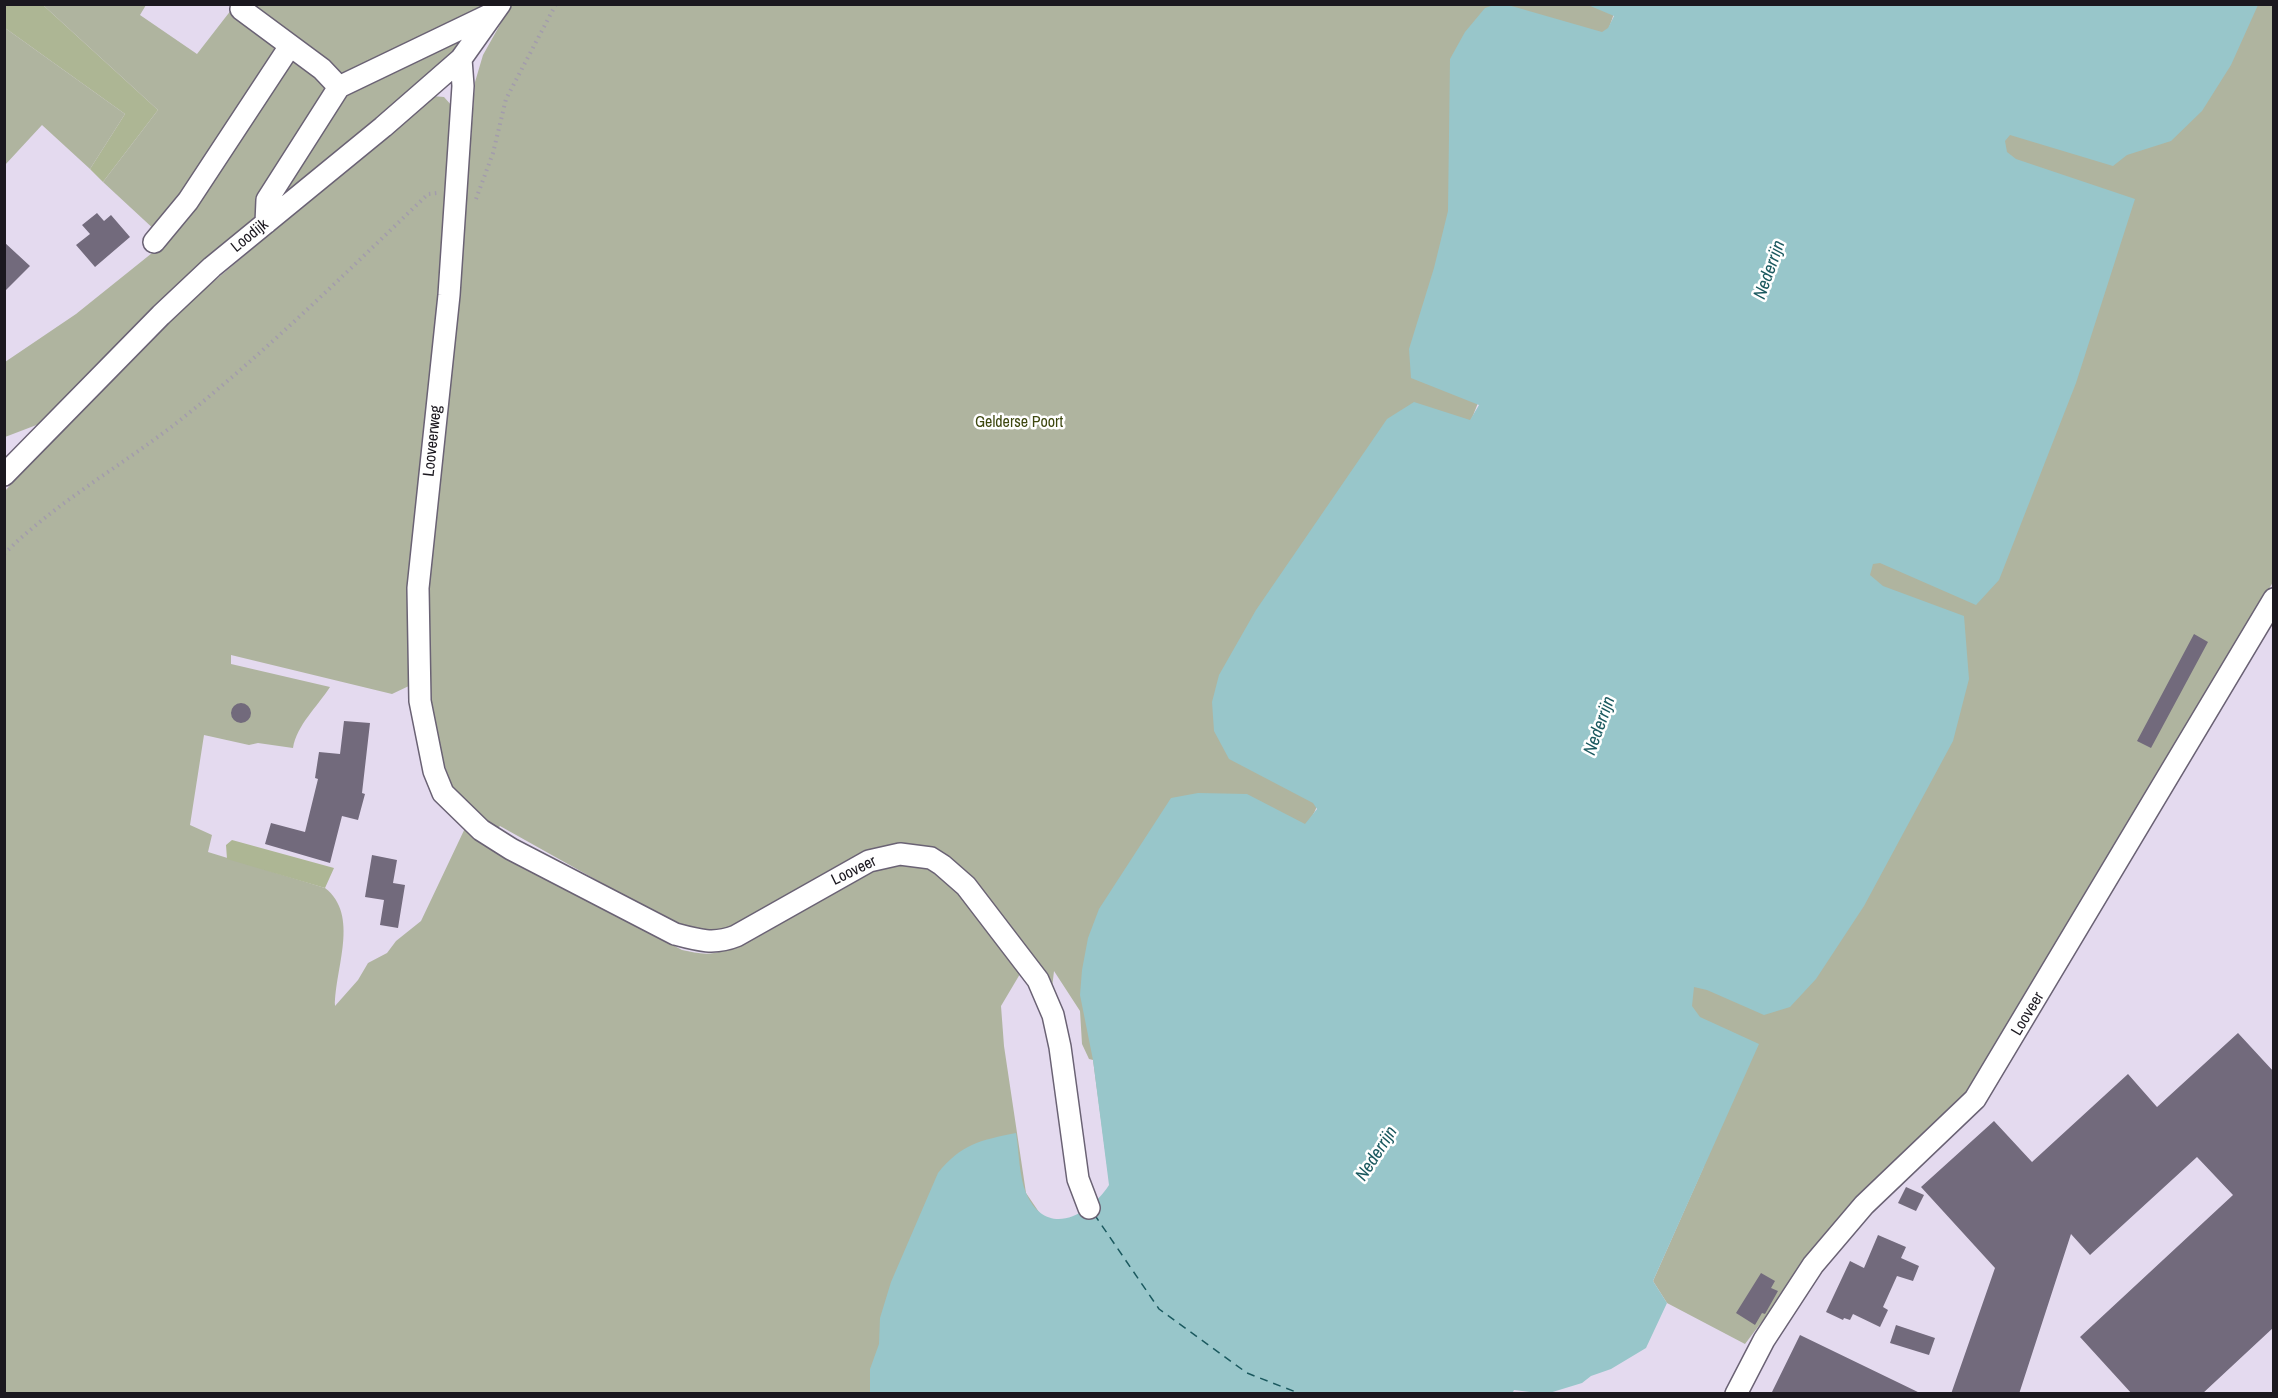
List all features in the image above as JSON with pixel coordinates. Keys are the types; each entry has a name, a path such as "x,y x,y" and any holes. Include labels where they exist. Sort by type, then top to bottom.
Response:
{"street":[{"path":"241,9 322,69 339,87"},
{"name":"Loodijk","path":"4,475 161,315 212,267 461,59 497,9"},
{"path":"266,223 267,200 339,87 497,9"},
{"path":"154,242 188,201 290,46"},
{"name":"Looveerweg","path":"461,59 463,86 449,295 418,588 420,701 434,771 443,793 461,814"},
{"name":"Looveer","path":"1736,1394 1764,1340 1813,1265 1864,1206 1975,1099 2274,599"},
{"name":"Looveer","path":"461,814 511,849 675,934 705,942 722,941 736,936 869,861 900,854 931,858 966,886 1038,980 1053,1015 1060,1047 1078,1179 1089,1208"}],"path":[{"path":"470,209 484,181 506,99 556,4"},
{"path":"4,554 76,495 197,407 250,361 428,194 455,192"}],"green space":[{"path":"43,5 146,5 140,15 197,54 235,5 284,45 157,232 103,182 158,110"},
{"path":"245,5 492,5 346,77"},
{"name":"Gelderse Poort","path":"511,5 1617,5 1478,403 1315,811 1110,1187 1093,1060 1089,1059 1082,1044 1080,1011 1054,971 1052,988 922,850 717,933 691,933 500,826 497,829 473,813 454,791 438,748 428,695 425,596 466,204 475,82 483,55"},
{"path":"2041,5 2273,5 2273,582 1986,1068 1927,1138 1803,1273 1745,1344 1667,1303 1653,1281 1704,1166 1630,1128"},
{"path":"5,28 125,114 90,169 42,125 5,165"},
{"path":"471,30 472,36 432,76 274,207 348,91"},
{"path":"299,57 330,93 253,223 47,421 5,437 5,362 76,314 167,241 283,65"},
{"path":"432,96 444,97 453,107 411,685 392,694 231,655 231,664 330,687 303,724 293,748 258,743 249,745 204,735 190,825 212,835 208,852 325,888 335,899 344,927 335,1006 358,980 368,963 387,953 396,941 421,921 467,824 537,872 682,950 702,953 714,953 739,946 766,933 849,882 876,871 904,866 931,870 940,876 977,917 1020,974 1001,1006 1004,1046 1026,1193 1041,1215 996,1393 5,1394 5,491 58,432 192,300"}],"shaded area":[{"path":"5,4 43,5 158,110 103,182 90,169 125,114 5,28"},
{"path":"232,840 334,868 325,888 227,859 226,845"}],"water":[{"name":"Nederrijn","path":"1494,5 1508,5 1602,32 1608,28 1614,16 1588,5 2258,5 2231,65 2202,111 2171,141 2127,155 2113,166 2010,135 2005,141 2007,152 2016,159 2135,199 2076,383 1999,580 1976,605 1880,563 1873,564 1870,575 1883,586 1964,616 1969,679 1953,741 1864,906 1816,979 1790,1007 1764,1015 1707,990 1694,987 1692,1006 1700,1017 1759,1044 1653,1281 1667,1303 1646,1348 1611,1369 1591,1376 1582,1383 1546,1394 1514,1390 1512,1394 870,1394 870,1369 879,1344 880,1318 891,1282 938,1173 955,1156 982,1141 1016,1133 1026,1193 1034,1207 1045,1216 1056,1219 1068,1218 1090,1206 1109,1185 1093,1060 1080,995 1082,970 1088,938 1099,909 1171,798 1198,793 1247,794 1305,824 1317,809 1313,803 1229,759 1214,731 1212,702 1219,675 1256,610 1387,419 1414,402 1470,420 1479,405 1411,378 1409,349 1434,268 1448,211 1450,59 1465,32 1485,8"}],"building":[{"path":"97,213 104,221 111,215 130,237 95,267 76,245 90,234 82,225"},
{"path":"4,242 30,266 4,292"},
{"path":"2194,634 2208,642 2151,748 2137,741"},
{"path":"241,703 248,706 251,713 248,720 241,723 234,720 231,713 234,706"},
{"path":"344,721 370,723 362,793 365,794 358,820 342,816 330,863 265,844 271,823 305,832 318,779 315,778 319,752 340,754"},
{"path":"372,855 397,860 393,883 405,885 398,928 380,925 384,900 365,897"},
{"path":"2238,1033 2274,1072 2274,1327 2202,1394 2132,1394 2080,1337 2233,1195 2197,1157 2090,1255 2071,1234 2019,1394 1951,1394 1995,1268 1921,1187 1994,1121 2032,1162 2128,1074 2157,1107"},
{"path":"1906,1187 1924,1195 1916,1211 1898,1203"},
{"path":"1878,1235 1906,1247 1901,1258 1919,1266 1913,1281 1897,1276 1883,1307 1888,1310 1880,1327 1853,1314 1850,1320 1844,1318 1843,1320 1826,1312 1850,1261 1864,1268"},
{"path":"1761,1273 1775,1281 1771,1288 1778,1291 1765,1314 1762,1313 1755,1325 1736,1313"},
{"path":"1896,1325 1935,1338 1929,1355 1890,1343"},
{"path":"1800,1335 1922,1394 1771,1394"}],"ferry route":[{"path":"1094,1214 1159,1309 1247,1373 1301,1394"}]}
